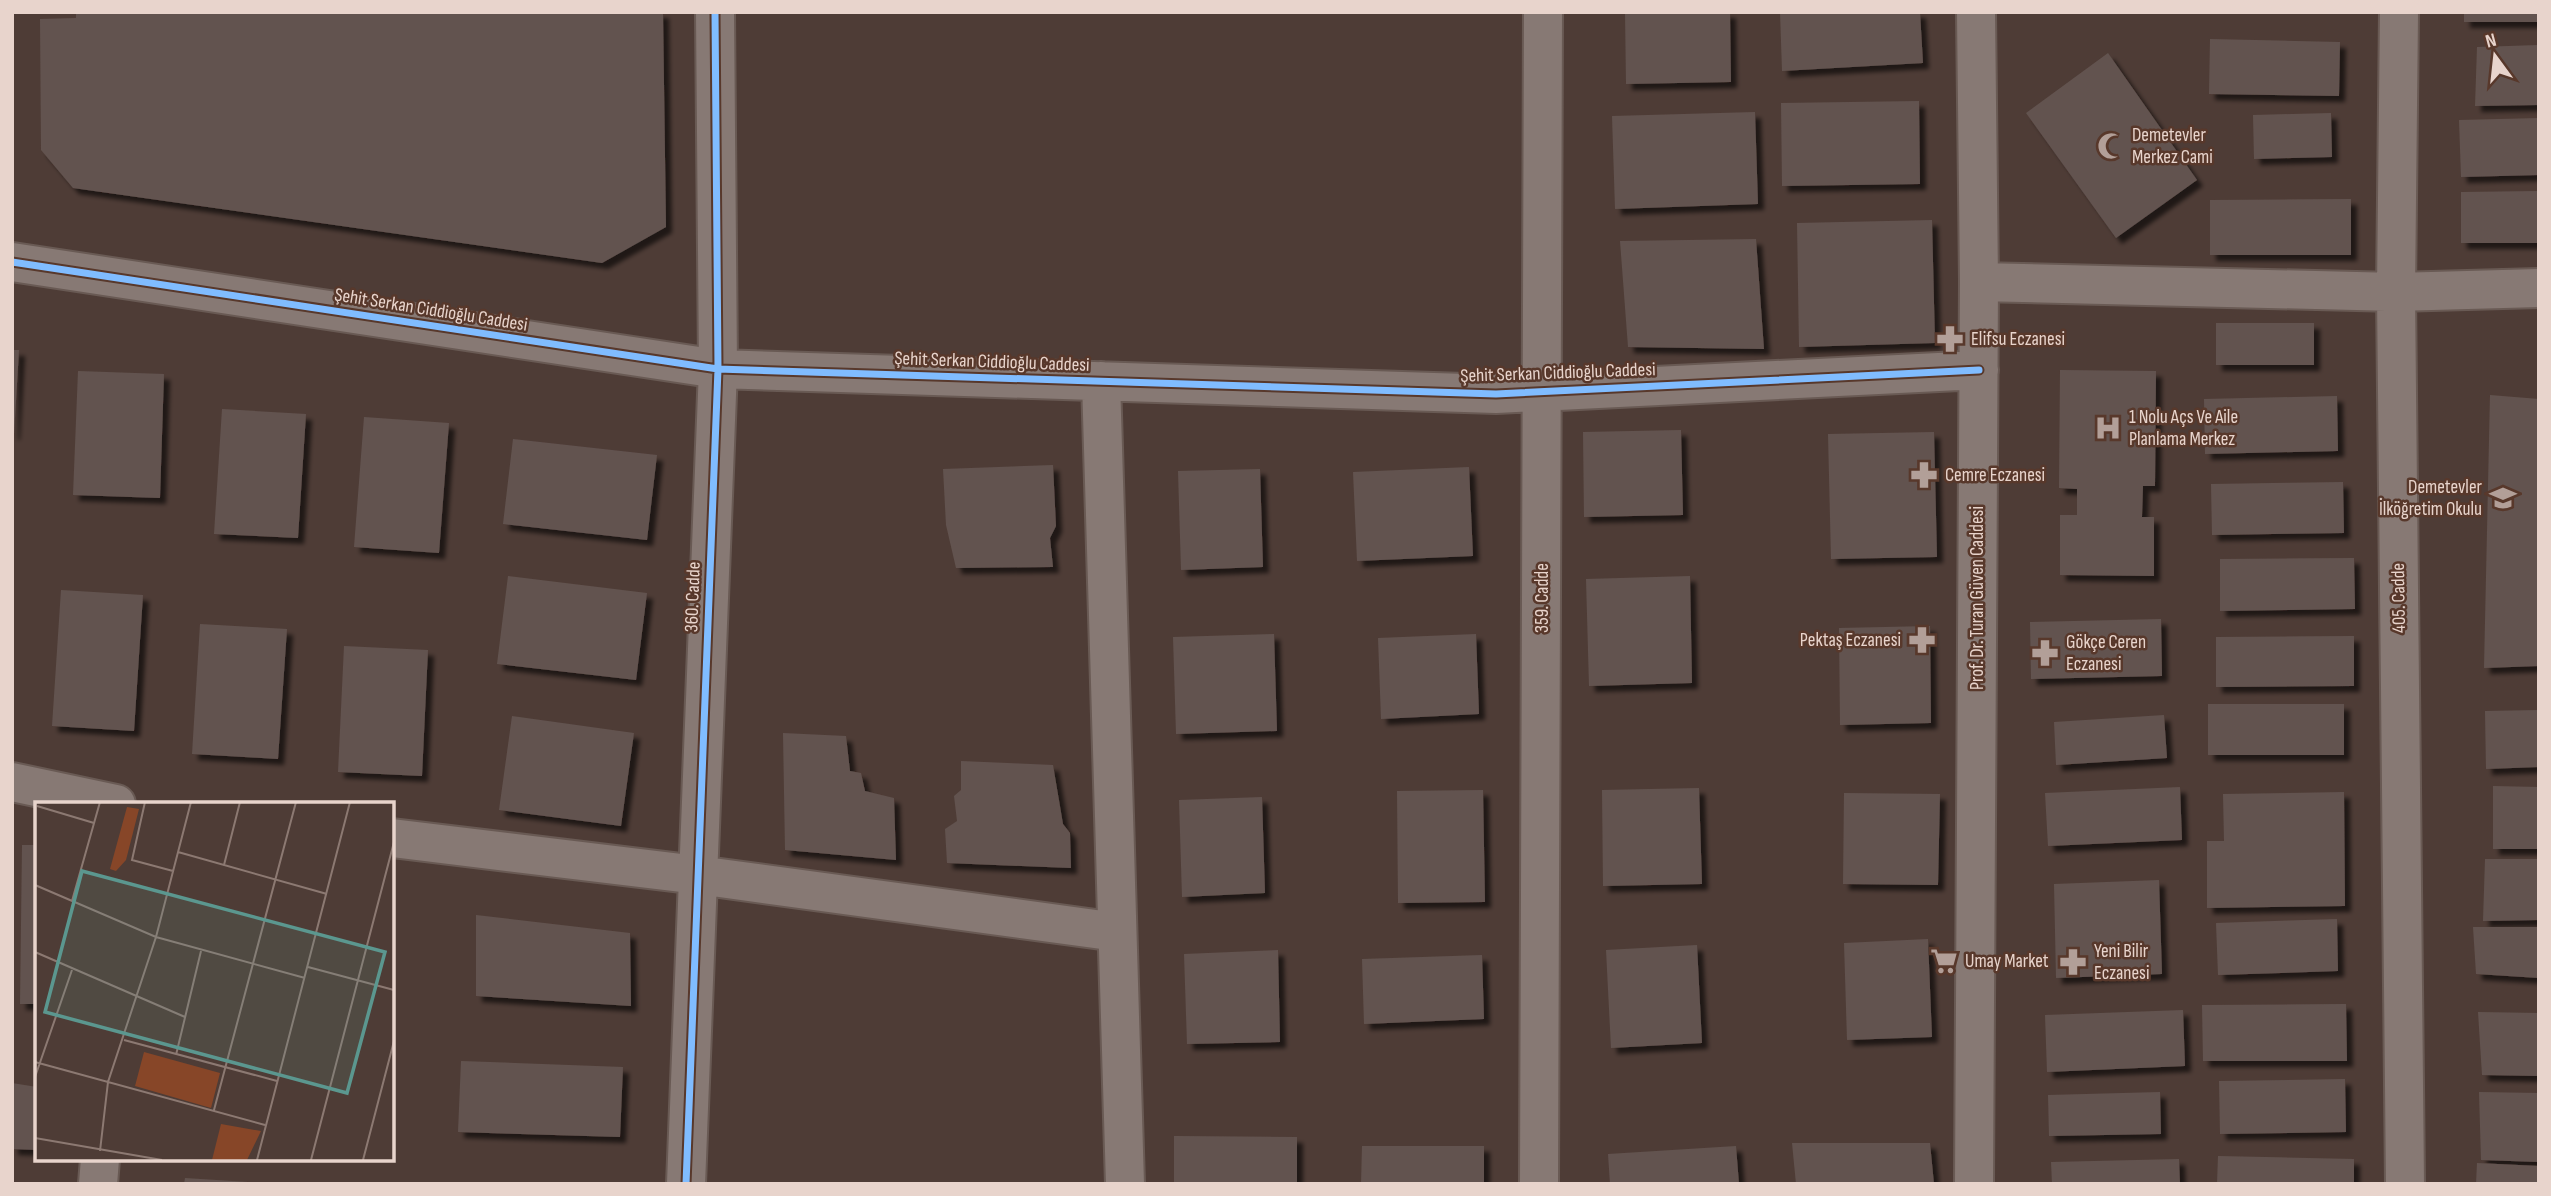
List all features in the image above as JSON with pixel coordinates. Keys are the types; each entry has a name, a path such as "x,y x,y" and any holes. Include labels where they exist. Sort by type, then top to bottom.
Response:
{"street":[{"name":"360. Cadde","path":"686,1184 718,369 715,12"},
{"name":"359. Cadde","path":"1539,1184 1543,12"},
{"name":"Prof. Dr. Turan Güven Caddesi","path":"1974,1184 1979,370 1976,12"},
{"name":"405. Cadde","path":"2399,12 2396,292 2405,1184"},
{"name":"Şehit Serkan Ciddioğlu Caddesi","path":"12,262 718,369 1496,394 1979,370"},
{"path":"1979,282 2396,292 2539,288"},
{"path":"1101,381 1125,1184"},
{"path":"12,782 107,802"},
{"path":"394,838 698,875 1117,932"},
{"path":"98,1184 100,1161"}],"building":[{"path":"76,12 663,12 666,227 602,263 73,188 41,150 40,19 76,18"},
{"path":"1625,12 1730,12 1731,82 1626,84"},
{"path":"1780,12 1920,12 1923,63 1782,71"},
{"path":"2464,12 2539,12 2539,22 2464,22"},
{"path":"2210,39 2340,42 2339,96 2209,94"},
{"path":"2539,45 2539,105 2475,106 2477,47"},
{"name":"Demetevler Merkez Cami","path":"2108,53 2197,180 2116,238 2026,113"},
{"path":"1919,101 1920,184 1782,186 1781,103"},
{"path":"1755,112 1758,204 1615,209 1612,116"},
{"path":"2331,113 2332,157 2254,159 2253,115"},
{"path":"2539,118 2539,175 2461,177 2459,120"},
{"path":"2539,191 2539,243 2461,243 2461,192"},
{"path":"2351,199 2351,255 2210,255 2210,200"},
{"path":"1932,220 1935,343 1799,347 1797,223"},
{"path":"1756,239 1764,349 1628,347 1620,241"},
{"path":"2216,323 2314,323 2314,365 2216,365"},
{"path":"12,350 19,350 14,434 12,434"},
{"name":"1 Nolu Açs Ve Aile Planlama Merkez","path":"2060,370 2156,371 2155,486 2143,486 2142,517 2154,517 2154,576 2060,575 2060,515 2077,515 2077,489 2059,488"},
{"path":"78,371 164,374 160,498 73,495"},
{"path":"2490,395 2539,399 2539,666 2484,668"},
{"path":"2337,396 2338,451 2205,454 2204,399"},
{"path":"222,409 306,414 298,538 214,534"},
{"path":"364,417 449,423 439,553 354,547"},
{"path":"1681,430 1683,515 1584,517 1583,432"},
{"path":"1934,432 1937,557 1831,559 1828,434"},
{"path":"513,439 657,455 647,540 503,524"},
{"path":"1053,465 1056,526 1050,538 1053,567 956,568 946,525 943,469"},
{"path":"1469,467 1473,556 1357,561 1353,472"},
{"path":"1260,469 1263,567 1181,570 1178,471"},
{"path":"2343,482 2344,533 2212,535 2211,484"},
{"path":"2354,558 2355,609 2220,611 2220,559"},
{"path":"508,576 647,593 636,680 497,664"},
{"path":"1690,576 1692,683 1589,686 1586,579"},
{"path":"61,590 143,595 134,731 52,726"},
{"path":"2161,619 2162,676 2031,679 2030,622"},
{"path":"200,624 287,629 278,759 192,754"},
{"path":"1930,626 1931,723 1840,725 1839,628"},
{"path":"1274,634 1277,731 1176,734 1173,637"},
{"path":"1476,634 1479,714 1381,719 1378,638"},
{"path":"2354,636 2354,686 2216,687 2216,637"},
{"path":"344,646 428,650 422,776 338,772"},
{"path":"2208,704 2344,704 2344,755 2208,755"},
{"path":"2539,710 2539,767 2486,769 2485,711"},
{"path":"2164,715 2167,758 2056,765 2054,722"},
{"path":"512,716 634,733 621,826 499,810"},
{"path":"783,733 846,736 850,771 861,773 865,791 894,798 896,860 785,850"},
{"path":"961,761 1053,765 1063,824 1070,833 1071,868 947,863 945,829 957,821 954,796 961,790"},
{"path":"2493,786 2539,787 2539,849 2493,849"},
{"path":"2180,787 2182,840 2048,846 2045,793"},
{"path":"1699,788 1702,884 1603,886 1602,790"},
{"path":"1483,790 1485,902 1398,903 1397,791"},
{"path":"2344,792 2345,906 2207,908 2207,841 2224,841 2223,794"},
{"path":"1844,793 1940,794 1938,885 1843,884"},
{"path":"1262,797 1265,893 1182,897 1179,800"},
{"path":"22,845 35,845 35,1004 20,1004"},
{"path":"2485,859 2539,859 2539,920 2483,921"},
{"path":"2159,880 2162,974 2056,978 2054,884"},
{"path":"476,915 630,933 631,1006 476,996"},
{"path":"2337,919 2338,971 2218,975 2216,923"},
{"path":"2473,927 2539,927 2539,978 2476,974"},
{"path":"1928,939 1932,1037 1847,1040 1844,943"},
{"path":"1697,945 1702,1043 1611,1048 1606,950"},
{"path":"1278,950 1280,1042 1187,1044 1184,954"},
{"path":"1482,955 1484,1019 1364,1024 1362,959"},
{"path":"2346,1004 2347,1061 2203,1061 2202,1005"},
{"path":"2183,1010 2185,1066 2047,1072 2045,1015"},
{"path":"2478,1012 2539,1013 2539,1076 2482,1075"},
{"path":"461,1061 623,1067 620,1137 458,1132"},
{"path":"2345,1079 2346,1132 2220,1134 2219,1081"},
{"path":"12,1083 35,1087 35,1150 12,1149"},
{"path":"2160,1092 2161,1134 2049,1136 2048,1095"},
{"path":"2479,1092 2539,1093 2539,1162 2481,1160"},
{"path":"1174,1136 1297,1137 1297,1184 1174,1184"},
{"path":"1792,1143 1930,1143 1934,1184 1796,1184"},
{"path":"1362,1146 1484,1146 1484,1184 1361,1184"},
{"path":"1736,1146 1739,1184 1610,1184 1608,1154"},
{"path":"2218,1156 2354,1159 2354,1184 2217,1184"},
{"path":"2179,1159 2180,1184 2052,1184 2051,1162"},
{"path":"2477,1163 2539,1166 2539,1184 2476,1184"},
{"path":"185,1178 248,1182 248,1184 184,1184"}],"cycle path":[{"path":"686,1184 718,369 715,12"},
{"path":"12,262 718,369 1496,394 1979,370"}],"place":[{"name":"Demetevler Merkez Cami","path":"2111,146"},
{"name":"Elifsu Eczanesi","path":"1950,339"},
{"name":"1 Nolu Açs Ve Aile Planlama Merkez","path":"2108,428"},
{"name":"Cemre Eczanesi","path":"1924,475"},
{"name":"Demetevler İlköğretim Okulu","path":"2503,498"},
{"name":"Pektaş Eczanesi","path":"1922,640"},
{"name":"Gökçe Ceren Eczanesi","path":"2045,653"},
{"name":"Umay Market","path":"1944,961"},
{"name":"Yeni Bilir Eczanesi","path":"2073,962"}]}
